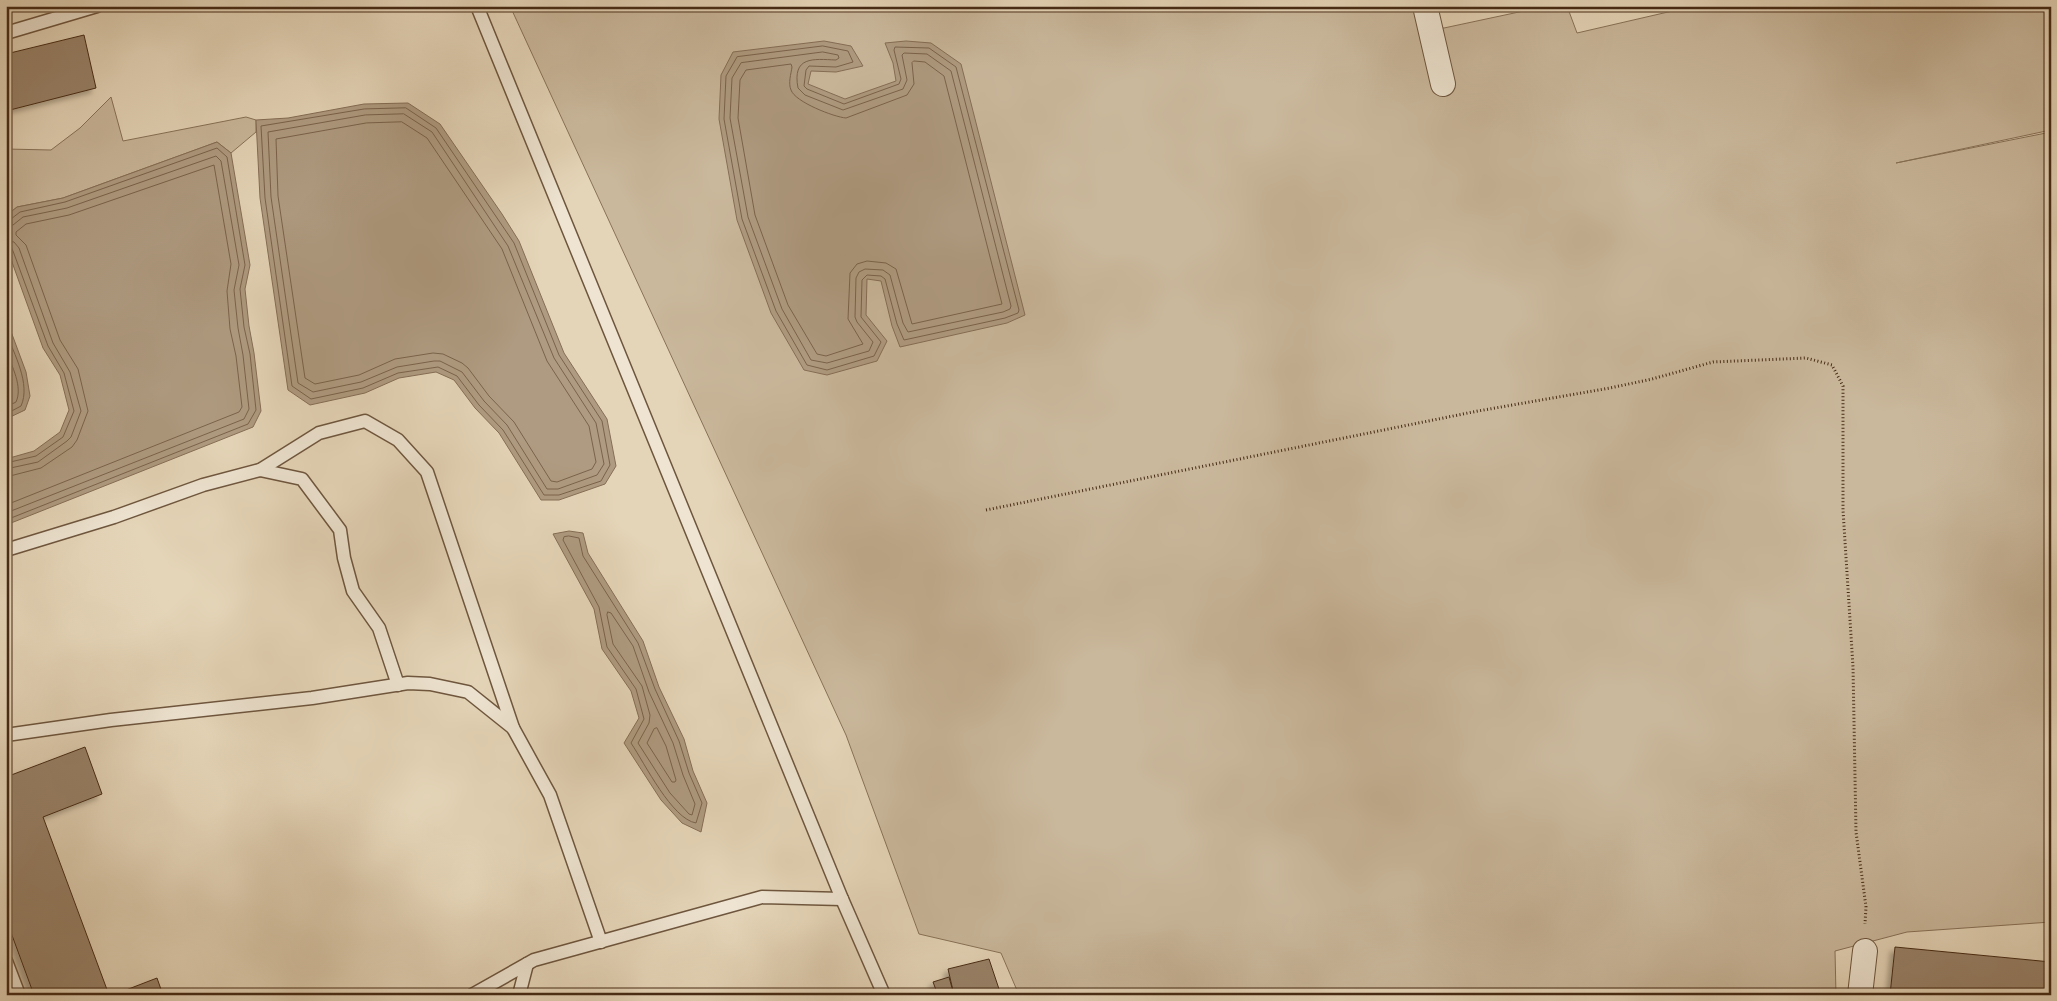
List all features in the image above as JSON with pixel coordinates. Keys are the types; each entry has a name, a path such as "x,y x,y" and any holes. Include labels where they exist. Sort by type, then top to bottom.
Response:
{"street":[{"path":"1425,6 1443,84"},
{"path":"1860,995 1865,951"}],"lane":[{"path":"6,33 97,6"},
{"path":"477,6 842,898 884,995"},
{"path":"6,550 114,517 203,485 260,470 319,433 365,421 398,440 427,472 513,728 550,795 601,942"},
{"path":"260,470 302,479 340,530 344,558 353,591 379,628 398,685"},
{"path":"6,735 111,720 312,698 398,685 430,684 468,692 513,728"},
{"path":"472,995 534,960 762,897 842,898"},
{"path":"6,961 19,995"},
{"path":"520,995 527,964"}],"path":[{"path":"986,510 1478,411 1610,388 1652,379 1713,362 1806,358 1832,365 1843,386 1843,510 1852,667 1856,832 1866,907 1865,951"}],"shaded area":[{"path":"510,6 1416,6 1422,26 1444,28 1547,6 1567,6 1577,33 1694,6 2051,6 2051,130 1896,163 2051,132 2051,922 1907,932 1835,951 1836,995 1527,995 1527,992 1468,995 1019,995 1001,953 919,934 846,735"},
{"path":"111,97 123,141 246,117 256,120 256,132 231,153 217,142 63,198 17,207 6,216 6,149 51,150 80,128"}],"water":[{"path":"824,41 851,46 863,66 836,72 811,71 808,84 845,99 896,81 893,63 885,43 906,41 931,43 961,64 1025,315 1007,323 900,347 892,326 881,281 867,279 866,315 887,341 877,361 827,375 804,370 771,313 737,220 719,119 721,75 733,52"},
{"path":"408,103 440,124 519,241 564,353 607,419 616,466 605,484 559,500 541,500 499,433 475,408 454,380 436,372 399,378 365,393 310,405 288,390 260,198 256,120 288,118 364,104"},
{"path":"217,142 231,153 250,265 245,289 261,411 253,427 6,525 6,459 34,451 60,432 69,410 60,375 43,348 8,251 6,216 17,207 63,198"},
{"path":"6,318 26,372 30,396 25,410 6,419"},
{"path":"569,531 583,533 588,553 643,641 659,687 684,739 693,771 707,803 701,832 682,823 661,800 624,743 639,718 631,691 602,649 594,609 553,534"}],"building":[{"path":"84,35 96,88 6,111 6,54"},
{"path":"85,747 102,794 43,817 109,995 34,995 6,919 6,777"},
{"path":"1895,947 2051,962 2051,995 1890,995"},
{"path":"989,959 1001,995 954,995 948,969"},
{"path":"949,977 954,995 938,995 933,982"},
{"path":"157,978 163,995 113,995"}]}
